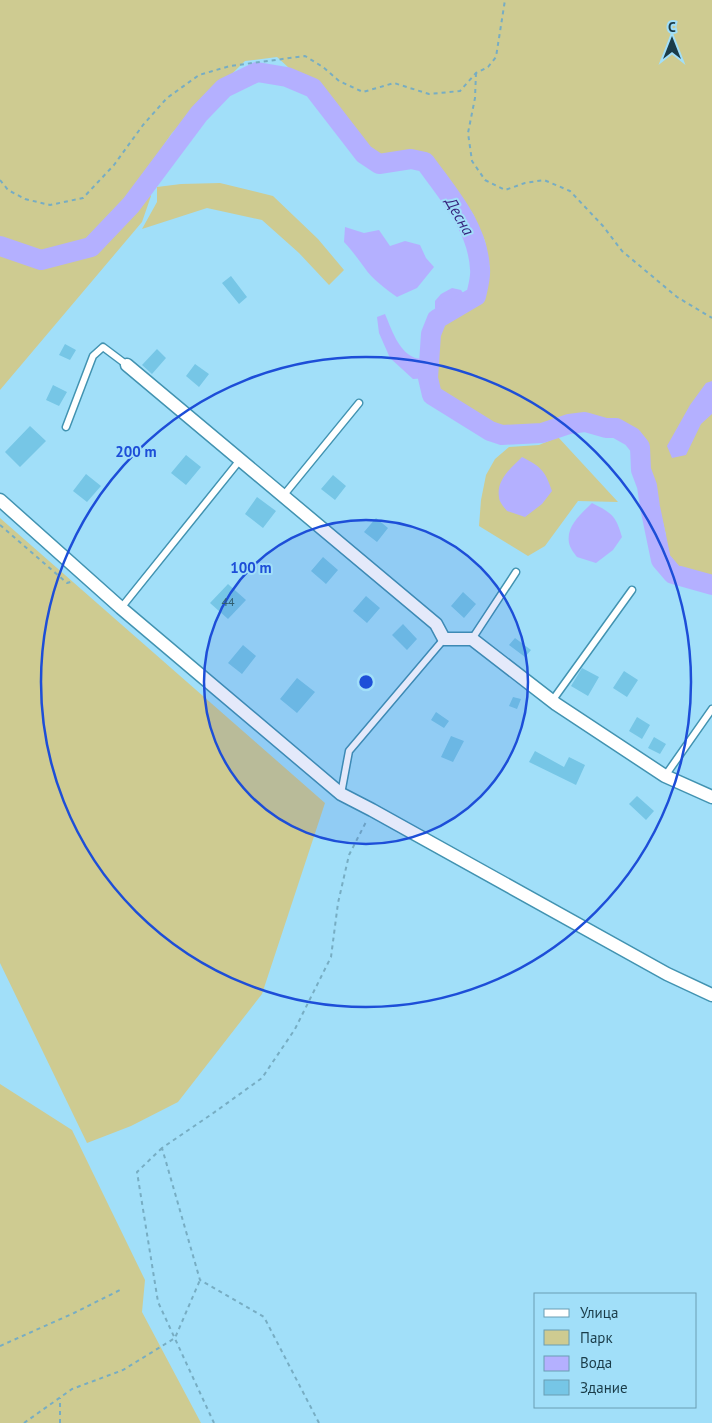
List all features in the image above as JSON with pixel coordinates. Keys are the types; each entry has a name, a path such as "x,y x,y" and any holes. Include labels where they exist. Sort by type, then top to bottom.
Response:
{"street":[{"path":"127,365 436,624 444,639 472,639 552,701 665,776 712,797"},
{"path":"0,500 86,578 341,794 667,974 712,995"}],"lane":[{"path":"66,427 93,356 103,347 127,365"},
{"path":"284,496 359,403"},
{"path":"121,608 240,460"},
{"path":"472,639 516,572"},
{"path":"552,701 632,590"},
{"path":"341,794 349,751 444,639"},
{"path":"665,776 712,709"}],"path":[{"path":"0,180 8,190 25,199 50,205 82,198 114,165 143,125 167,98 199,75 230,66 305,56 339,81 362,92 394,83 429,94 460,91 476,73 488,68 496,57 505,0"},
{"path":"476,73 475,98 468,133 472,161 485,180 505,190 525,183 544,180 570,191 603,226 622,251 677,297 712,318"},
{"path":"0,526 66,583 86,578"},
{"path":"214,1423 158,1302 137,1172 162,1148 262,1078 295,1029 331,957 338,903 349,855 372,810"},
{"path":"24,1423 72,1389 123,1370 175,1338 200,1280 162,1148"},
{"path":"200,1280 264,1317 319,1423"},
{"path":"0,1346 120,1290"},
{"path":"60,1398 60,1423"}],"green space":[{"path":"0,0 712,0 712,576 678,567 670,556 667,543 659,547 658,541 666,535 655,484 649,468 649,444 638,430 618,419 607,419 585,413 567,415 540,424 503,426 494,423 440,389 437,377 440,336 444,325 484,301 490,270 485,241 473,214 430,154 411,150 381,155 370,147 319,81 289,68 277,57 245,61 172,133 140,180 151,196 142,222 0,390"},
{"path":"220,183 273,196 318,239 344,270 329,285 299,253 262,220 207,208 142,229 157,202 157,187"},
{"path":"558,437 618,502 578,501 545,546 528,556 479,526 481,500 486,475 495,459 509,447 539,445"},
{"path":"0,518 325,803 262,994 178,1102 131,1126 87,1143 0,963"},
{"path":"0,1084 72,1130 145,1280 142,1312 201,1423 0,1423"}],"water":[{"path":"345,227 364,233 379,230 390,246 405,241 420,245 426,258 434,267 417,288 397,297 371,276 344,242"},
{"path":"452,288 461,290 468,300 439,317 435,308 435,301 441,294"},
{"path":"385,314 403,349 413,357 429,360 428,378 413,379 390,358 379,333 377,317"},
{"path":"712,381 712,414 701,424 686,455 672,458 667,446 690,405 706,383"},
{"path":"522,457 542,470 552,491 542,504 525,517 507,511 499,497 502,480"},
{"path":"592,503 612,516 618,524 622,537 613,550 596,563 577,557 569,543 572,526"}],"building":[{"path":"231,276 247,297 239,304 222,283"},
{"path":"65,344 76,350 70,360 59,355"},
{"path":"157,349 166,358 152,374 142,365"},
{"path":"195,364 209,374 199,387 186,376"},
{"path":"53,385 67,392 59,406 46,400"},
{"path":"30,426 46,441 20,467 5,452"},
{"path":"186,455 201,467 186,485 171,473"},
{"path":"86,474 101,486 87,502 73,491"},
{"path":"333,475 346,486 335,500 321,489"},
{"path":"257,497 276,511 263,528 245,514"},
{"path":"376,518 388,528 377,542 364,532"},
{"path":"323,557 338,570 326,584 311,571"},
{"path":"228,584 246,600 228,619 210,603"},
{"path":"463,592 476,604 464,618 451,606"},
{"path":"366,596 380,608 367,623 353,611"},
{"path":"403,624 417,639 407,650 392,635"},
{"path":"515,638 531,650 525,657 509,645"},
{"path":"243,645 256,656 242,674 228,663"},
{"path":"582,668 599,677 588,696 571,686"},
{"path":"624,671 638,680 627,697 613,688"},
{"path":"297,678 315,692 297,713 280,699"},
{"path":"513,697 521,699 517,709 509,706"},
{"path":"436,712 449,721 444,728 431,720"},
{"path":"637,717 650,725 642,739 629,731"},
{"path":"451,736 464,741 453,762 441,757"},
{"path":"654,737 666,744 660,754 648,748"},
{"path":"535,751 564,767 569,757 585,765 576,785 529,762"},
{"path":"637,796 654,811 646,820 629,804"}],"waterway":[{"name":"Десна","path":"0,246 41,260 91,247 131,205 199,114 224,88 257,72 287,77 313,88 364,154 379,164 411,159 425,162 452,199 474,239 480,272 476,296 437,319 431,334 428,378 432,395 490,431 502,435 542,433 569,424 585,422 606,428 616,428 632,437 640,447 641,470 647,486 661,560 673,574 712,585"}]}
